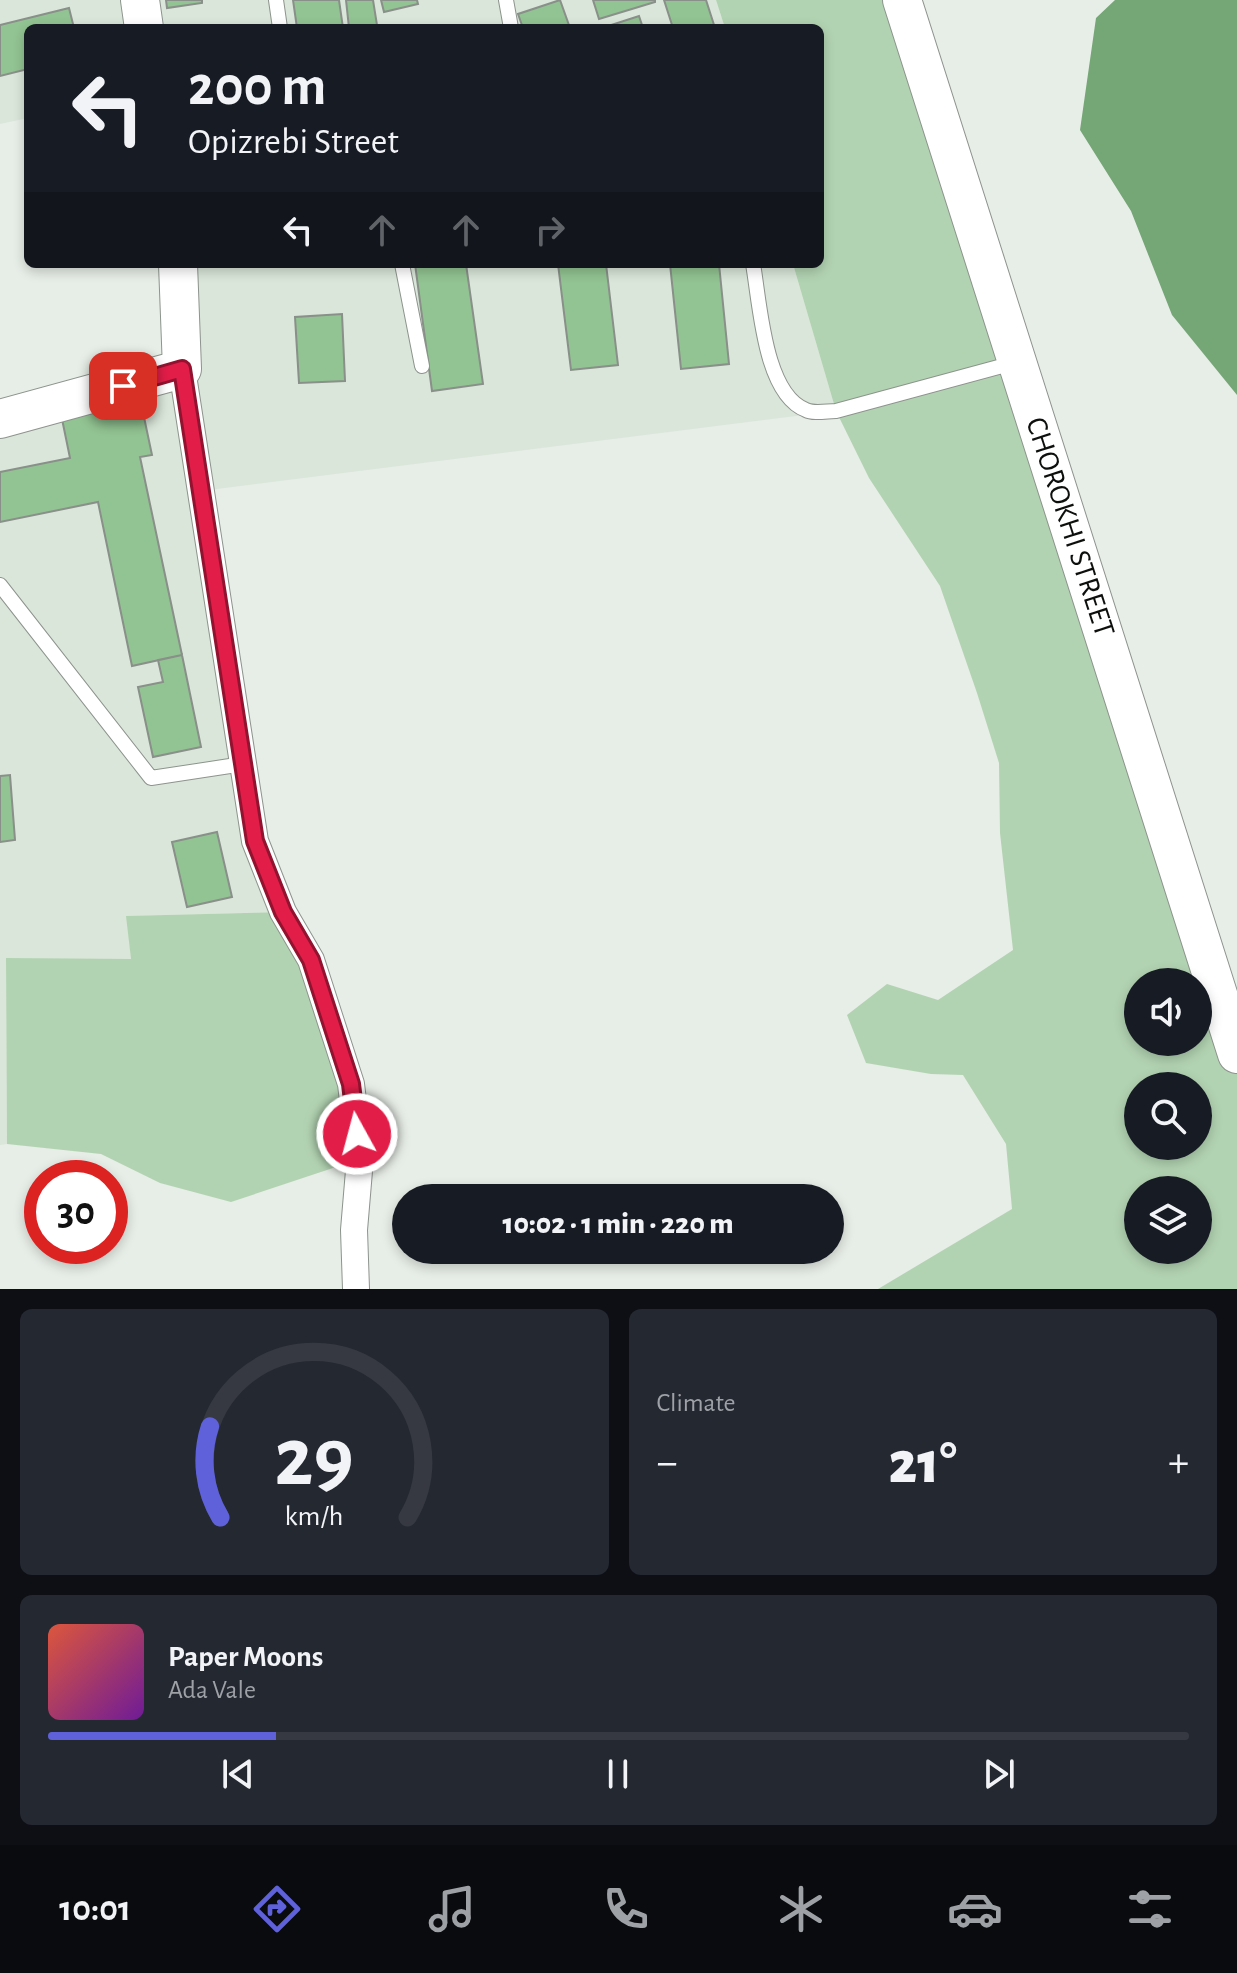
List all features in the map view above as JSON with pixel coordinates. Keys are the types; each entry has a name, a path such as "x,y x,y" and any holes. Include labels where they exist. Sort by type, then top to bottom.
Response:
{"street":[{"path":"140,0 143,24"},
{"name":"CHOROKHI STREET","path":"902,0 1237,1054"},
{"path":"178,268 182,369 255,841 283,912 311,960 351,1084 360,1159 354,1230 356,1289"},
{"path":"0,419 182,369"}],"lane":[{"path":"276,0 279,24"},
{"path":"506,0 510,24"},
{"path":"403,268 422,366"},
{"path":"754,268 771,365 788,399 807,411 836,411 1018,362"},
{"path":"0,585 151,778 243,764"}],"shaded area":[{"path":"0,0 716,0 724,24 24,24 24,119 0,124"},
{"path":"716,0 902,0 1210,968 1124,968 1124,1056 1212,1056 1212,975 1237,1054 1237,1289 878,1289 1012,1209 1006,1144 963,1075 931,1074 866,1063 847,1015 887,984 938,1000 1013,950 1000,833 999,763 940,586 869,478 836,411 794,268 824,268 824,24 724,24"},
{"path":"1115,0 1237,0 1237,395 1172,315 1131,211 1080,130 1096,18"},
{"path":"178,268 794,268 836,411 201,491 255,841 283,912 127,916 131,959 6,959 7,1144 0,1145 0,419 182,369"},
{"path":"283,912 311,960 360,1159 231,1202 160,1183 128,1167 128,1160 113,1160 101,1154 7,1144 6,958 131,959 126,916"}],"building":[{"path":"166,0 202,0 202,3 167,8"},
{"path":"293,0 339,0 342,24 296,24"},
{"path":"346,0 373,0 377,24 349,24"},
{"path":"381,0 417,0 418,4 384,12"},
{"path":"560,0 569,24 522,24 518,14"},
{"path":"593,0 655,0 655,2 599,19"},
{"path":"664,0 706,0 714,24 672,24"},
{"path":"69,8 73,24 24,24 24,70 0,76 0,25"},
{"path":"639,16 642,24 614,24"},
{"path":"416,268 467,268 483,384 432,391"},
{"path":"558,268 606,268 618,365 571,370"},
{"path":"670,268 719,268 729,364 681,369"},
{"path":"342,314 345,381 299,383 295,317"},
{"path":"141,403 152,455 140,457 182,655 132,666 98,502 0,522 0,472 70,458 62,419"},
{"path":"182,655 201,747 153,757 138,687 163,682 158,660"},
{"path":"10,775 15,840 0,842 0,776"},
{"path":"217,832 232,897 187,907 172,842"}],"route":[{"path":"123,386 182,369 255,841 283,912 311,960 351,1084 357,1134"}]}
